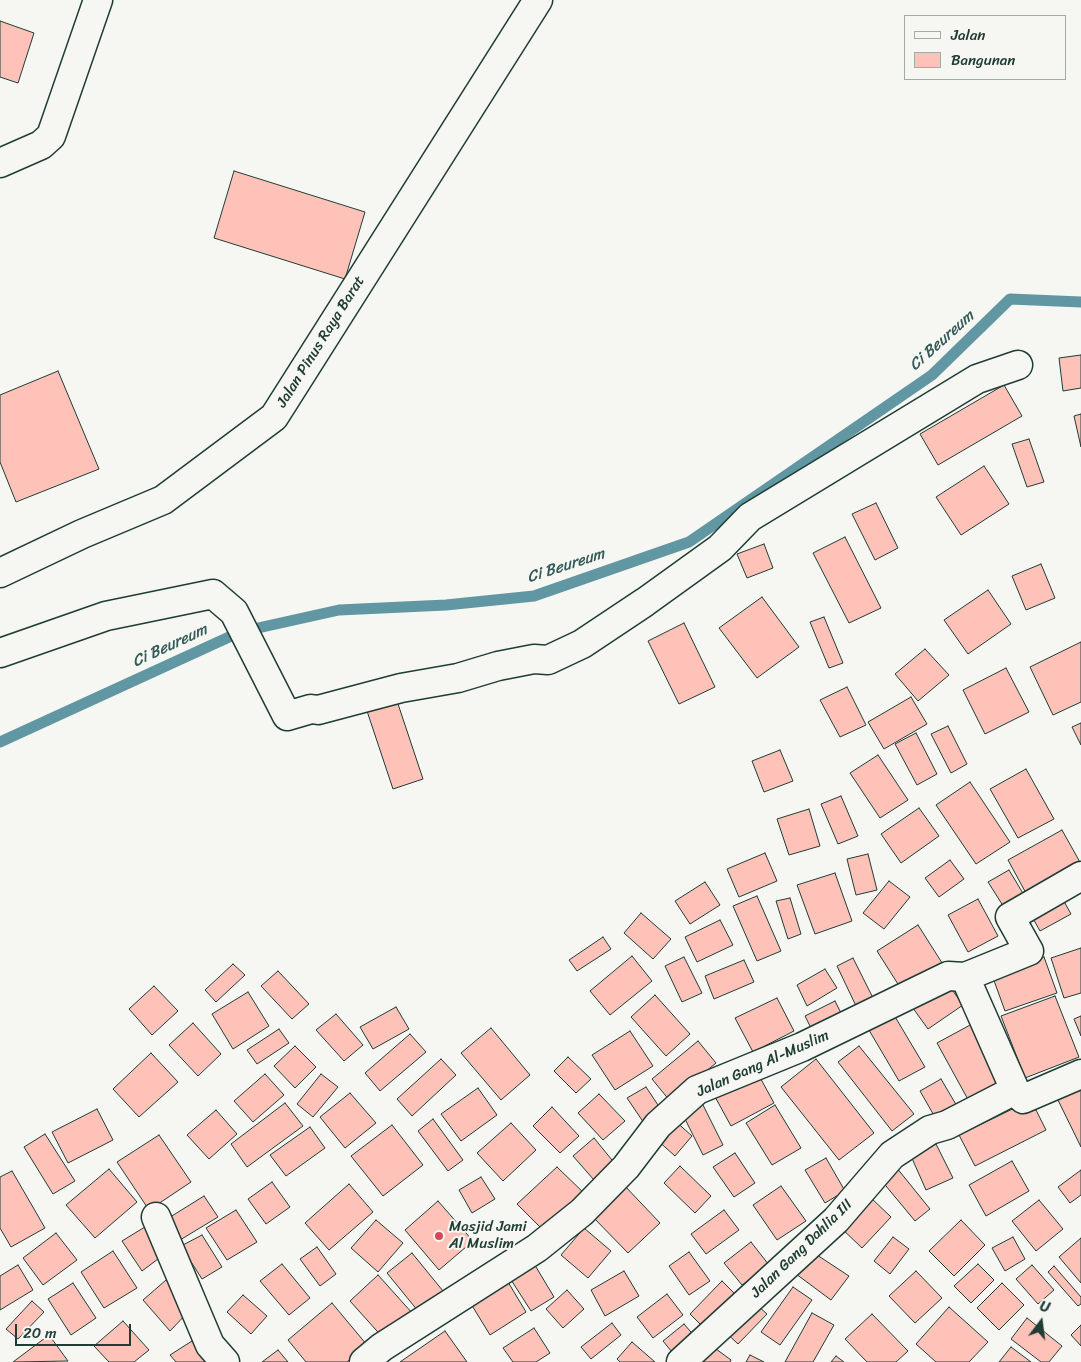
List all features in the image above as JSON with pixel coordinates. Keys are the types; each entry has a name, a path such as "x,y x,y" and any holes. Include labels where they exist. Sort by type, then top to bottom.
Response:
{"street":[{"path":"0,163 41,145 51,136 98,0"},
{"name":"Jalan Pinus Raya Barat","path":"0,573 82,534 163,500 274,417 538,0"},
{"path":"0,652 106,616 213,594 234,612 287,716 311,709 318,710 401,688 458,678 507,664 534,659 548,660 582,644 645,602 720,548 750,517 977,379 1018,365"},
{"name":"Jalan Gang Al-Muslim","path":"364,1362 382,1347 538,1248 582,1212 626,1167 658,1125 697,1090 802,1047 948,976 964,978 1029,951 1010,917 1081,876"},
{"path":"964,978 1015,1090 1023,1099 1081,1074"},
{"name":"Jalan Gang Dahlia III","path":"681,1362 836,1220 892,1155 930,1130 947,1125 1015,1090"},
{"path":"156,1217 210,1345 225,1362"}],"building":[{"path":"0,21 34,33 18,83 0,77"},
{"path":"234,171 365,212 345,279 214,238"},
{"path":"1081,355 1081,388 1063,391 1059,358"},
{"path":"58,371 99,469 16,502 0,462 0,395"},
{"path":"1004,385 1022,416 938,465 920,434"},
{"path":"1081,414 1081,447 1074,416"},
{"path":"1029,439 1044,482 1027,487 1012,444"},
{"path":"984,466 1009,504 961,535 936,497"},
{"path":"876,503 898,548 875,560 852,514"},
{"path":"845,537 881,608 849,623 813,553"},
{"path":"764,544 773,568 747,578 737,554"},
{"path":"1041,564 1055,598 1026,610 1012,576"},
{"path":"988,590 1011,624 968,654 944,620"},
{"path":"762,597 799,647 757,678 719,628"},
{"path":"824,617 843,663 829,668 810,622"},
{"path":"684,623 715,687 679,704 648,641"},
{"path":"1081,642 1081,702 1053,715 1030,667"},
{"path":"925,649 949,675 918,701 895,674"},
{"path":"1006,668 1029,712 985,734 963,690"},
{"path":"847,687 866,725 840,737 820,700"},
{"path":"395,695 423,779 393,789 365,705"},
{"path":"911,697 927,724 884,749 868,722"},
{"path":"1081,723 1081,745 1072,727"},
{"path":"948,726 967,764 951,773 931,734"},
{"path":"916,733 937,774 917,785 895,744"},
{"path":"780,750 793,781 764,792 752,761"},
{"path":"878,755 908,800 880,818 850,773"},
{"path":"1026,769 1054,819 1018,838 990,789"},
{"path":"970,782 1010,842 976,864 936,805"},
{"path":"841,796 858,836 838,844 821,804"},
{"path":"919,808 939,836 901,863 881,834"},
{"path":"809,809 820,846 789,855 777,819"},
{"path":"1062,830 1081,864 1027,895 1008,860"},
{"path":"765,853 777,881 739,897 727,869"},
{"path":"868,854 877,890 856,895 847,859"},
{"path":"950,860 964,879 939,897 925,878"},
{"path":"1009,870 1027,900 1007,912 988,882"},
{"path":"835,873 852,921 815,934 797,885"},
{"path":"889,881 910,897 884,929 863,913"},
{"path":"705,882 720,905 690,924 675,901"},
{"path":"757,896 781,951 757,961 733,906"},
{"path":"1061,896 1071,914 1040,931 1030,913"},
{"path":"790,898 801,934 788,939 776,901"},
{"path":"978,899 998,936 968,952 948,915"},
{"path":"641,913 671,939 653,959 624,933"},
{"path":"720,920 733,945 697,962 685,937"},
{"path":"918,925 944,966 903,992 877,951"},
{"path":"603,937 611,949 577,971 569,960"},
{"path":"1081,948 1081,993 1064,998 1051,958"},
{"path":"632,956 652,981 610,1015 590,991"},
{"path":"684,957 702,993 682,1002 665,966"},
{"path":"1044,957 1057,993 1005,1011 992,975"},
{"path":"853,958 874,1000 857,1008 837,966"},
{"path":"744,960 754,982 714,999 705,976"},
{"path":"233,964 245,975 216,1002 205,990"},
{"path":"825,969 837,988 807,1006 797,985"},
{"path":"278,971 309,1004 292,1019 261,986"},
{"path":"945,980 963,1005 928,1029 910,1004"},
{"path":"154,986 178,1011 152,1035 129,1009"},
{"path":"248,992 269,1026 233,1049 212,1014"},
{"path":"655,995 690,1034 666,1056 631,1017"},
{"path":"1055,996 1079,1057 1025,1078 1001,1016"},
{"path":"777,998 794,1031 753,1052 735,1018"},
{"path":"835,1001 845,1021 815,1036 805,1016"},
{"path":"396,1007 409,1029 373,1049 360,1027"},
{"path":"891,1010 925,1067 899,1081 866,1025"},
{"path":"336,1014 363,1045 344,1061 316,1030"},
{"path":"1081,1016 1081,1036 1074,1019"},
{"path":"193,1023 221,1054 198,1076 169,1045"},
{"path":"972,1024 1006,1086 971,1105 937,1043"},
{"path":"491,1028 530,1075 501,1100 461,1053"},
{"path":"279,1029 289,1043 257,1064 247,1050"},
{"path":"630,1031 653,1066 615,1090 592,1055"},
{"path":"410,1034 426,1052 380,1091 365,1073"},
{"path":"698,1041 716,1063 670,1101 652,1079"},
{"path":"295,1046 316,1067 295,1088 274,1066"},
{"path":"859,1046 914,1114 892,1131 838,1062"},
{"path":"151,1053 178,1082 139,1117 113,1089"},
{"path":"568,1057 591,1079 576,1093 554,1071"},
{"path":"441,1059 456,1075 412,1116 397,1099"},
{"path":"816,1059 874,1133 839,1160 781,1087"},
{"path":"757,1072 774,1103 731,1126 714,1095"},
{"path":"265,1074 284,1095 253,1122 234,1101"},
{"path":"321,1074 338,1087 313,1117 297,1104"},
{"path":"941,1079 961,1113 940,1126 920,1091"},
{"path":"1081,1084 1081,1147 1056,1096"},
{"path":"646,1087 664,1114 646,1126 627,1098"},
{"path":"478,1088 497,1115 461,1141 441,1114"},
{"path":"350,1093 376,1123 345,1148 320,1117"},
{"path":"599,1094 625,1121 603,1140 578,1113"},
{"path":"1031,1100 1046,1130 975,1166 959,1135"},
{"path":"701,1101 723,1145 703,1155 681,1111"},
{"path":"285,1103 303,1126 247,1167 231,1144"},
{"path":"775,1105 801,1148 772,1165 746,1123"},
{"path":"552,1107 579,1136 560,1153 533,1126"},
{"path":"97,1109 113,1140 68,1163 52,1132"},
{"path":"216,1110 237,1134 209,1159 187,1135"},
{"path":"433,1119 463,1160 448,1171 418,1131"},
{"path":"673,1119 692,1136 675,1156 656,1139"},
{"path":"511,1123 536,1150 503,1181 477,1153"},
{"path":"392,1125 423,1165 383,1196 351,1156"},
{"path":"310,1127 325,1148 286,1176 270,1155"},
{"path":"45,1134 75,1181 53,1194 24,1147"},
{"path":"159,1135 191,1182 149,1210 117,1162"},
{"path":"594,1138 621,1171 601,1188 573,1156"},
{"path":"936,1144 953,1178 926,1190 911,1156"},
{"path":"735,1153 755,1183 734,1197 713,1167"},
{"path":"826,1158 845,1191 825,1203 805,1170"},
{"path":"1012,1161 1029,1191 986,1216 969,1185"},
{"path":"680,1166 711,1196 695,1213 664,1183"},
{"path":"557,1167 586,1195 548,1235 517,1204"},
{"path":"896,1167 930,1209 915,1221 881,1180"},
{"path":"109,1169 137,1202 95,1238 66,1205"},
{"path":"1081,1170 1081,1195 1070,1203 1058,1187"},
{"path":"12,1171 45,1228 11,1247 0,1228 0,1177"},
{"path":"481,1177 495,1199 472,1213 459,1190"},
{"path":"272,1182 290,1207 266,1224 248,1199"},
{"path":"622,1183 660,1223 628,1253 590,1214"},
{"path":"349,1184 373,1212 329,1250 305,1223"},
{"path":"781,1186 806,1221 777,1240 753,1205"},
{"path":"204,1196 218,1217 180,1240 167,1219"},
{"path":"869,1196 891,1217 862,1248 839,1226"},
{"path":"1039,1200 1063,1229 1036,1251 1012,1221"},
{"name":"Masjid Jami Al Muslim","path":"438,1201 473,1241 439,1270 405,1230"},
{"path":"236,1210 257,1242 227,1260 206,1228"},
{"path":"724,1210 739,1230 706,1254 691,1234"},
{"path":"376,1220 403,1243 378,1272 351,1248"},
{"path":"961,1220 985,1245 954,1276 929,1251"},
{"path":"153,1222 162,1256 142,1271 122,1241"},
{"path":"584,1228 611,1251 588,1278 561,1255"},
{"path":"56,1233 77,1260 43,1285 23,1258"},
{"path":"202,1235 222,1267 202,1279 181,1246"},
{"path":"893,1237 909,1249 890,1274 874,1261"},
{"path":"1013,1237 1025,1259 1005,1271 992,1248"},
{"path":"1081,1238 1081,1283 1059,1257"},
{"path":"751,1242 769,1265 742,1285 724,1263"},
{"path":"317,1247 336,1274 320,1286 300,1259"},
{"path":"113,1251 137,1288 104,1308 81,1272"},
{"path":"689,1252 710,1281 689,1295 669,1266"},
{"path":"412,1253 443,1291 418,1311 387,1273"},
{"path":"814,1253 849,1276 831,1300 788,1268"},
{"path":"530,1257 554,1297 531,1311 506,1272"},
{"path":"282,1264 310,1298 289,1315 260,1281"},
{"path":"978,1264 994,1280 971,1303 954,1286"},
{"path":"18,1265 33,1290 0,1310 0,1276"},
{"path":"1032,1265 1054,1290 1038,1304 1016,1279"},
{"path":"1054,1266 1081,1297 1081,1304 1078,1306 1048,1272"},
{"path":"624,1271 639,1296 605,1316 591,1290"},
{"path":"916,1271 942,1298 915,1323 889,1296"},
{"path":"173,1274 188,1312 170,1331 143,1300"},
{"path":"378,1275 413,1314 385,1340 350,1301"},
{"path":"505,1277 526,1312 490,1335 468,1299"},
{"path":"722,1281 736,1295 704,1328 690,1314"},
{"path":"73,1283 96,1318 71,1335 48,1299"},
{"path":"1002,1283 1024,1305 999,1330 977,1308"},
{"path":"793,1287 812,1300 780,1345 761,1332"},
{"path":"567,1290 584,1309 563,1328 546,1309"},
{"path":"667,1294 683,1315 653,1338 637,1317"},
{"path":"243,1295 267,1316 251,1334 227,1312"},
{"path":"32,1301 44,1312 18,1339 6,1329"},
{"path":"332,1303 367,1345 347,1362 306,1362 288,1340"},
{"path":"756,1304 767,1314 738,1344 721,1328"},
{"path":"949,1307 988,1342 969,1362 936,1362 916,1344"},
{"path":"812,1313 834,1325 813,1362 785,1362"},
{"path":"872,1314 908,1351 896,1362 867,1362 845,1339"},
{"path":"1027,1318 1062,1346 1049,1362 1041,1362 1011,1339"},
{"path":"123,1321 149,1350 134,1362 109,1362 94,1346"},
{"path":"612,1323 621,1335 591,1359 581,1347"},
{"path":"684,1324 697,1339 676,1357 663,1341"},
{"path":"1081,1325 1081,1346 1071,1335"},
{"path":"534,1328 550,1353 536,1362 513,1362 503,1348"},
{"path":"445,1331 467,1362 400,1362"},
{"path":"49,1335 68,1361 13,1362"},
{"path":"192,1341 209,1362 176,1362 170,1355"},
{"path":"632,1342 655,1362 620,1362 617,1359"},
{"path":"712,1346 731,1360 730,1362 700,1362"},
{"path":"1011,1347 1031,1362 999,1362"},
{"path":"278,1350 288,1362 262,1362"},
{"path":"750,1355 764,1362 746,1362"},
{"path":"836,1356 844,1362 831,1362"}],"waterway":[{"name":"Ci Beureum","path":"0,742 240,632 339,610 446,605 534,596 689,542 932,375 1010,299 1081,302"}],"place":[{"name":"Masjid Jami Al Muslim","path":"439,1236"}]}
